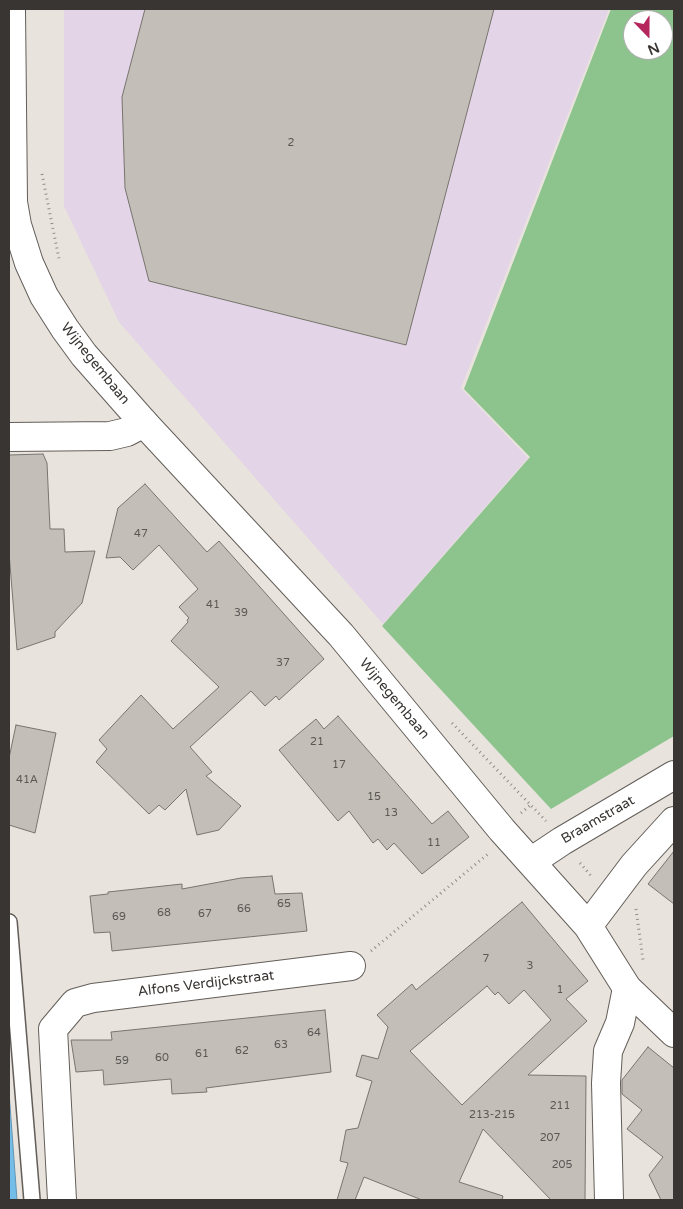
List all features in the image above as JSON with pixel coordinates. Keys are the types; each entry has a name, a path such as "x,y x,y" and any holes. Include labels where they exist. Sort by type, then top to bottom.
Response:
{"street":[{"name":"Wijnegembaan","path":"11,9 13,202 17,225 29,263 44,296 65,329 84,355 144,423 341,635 502,830 532,861 588,926 627,988 674,1033"},
{"path":"9,437 110,436 127,432 144,423"},
{"name":"Braamstraat","path":"532,861 562,840 672,781"},
{"path":"588,926 634,864 674,821"},
{"name":"Alfons Verdijckstraat","path":"62,1200 52,1029 75,1003 93,998 351,966"},
{"path":"609,1200 606,1083 608,1051 620,1024 627,988"}],"lane":[{"path":"9,922 32,1200"}],"path":[{"path":"42,167 59,261"},
{"path":"450,721 532,804 550,825"},
{"path":"351,966 490,852"}],"shaded area":[{"path":"64,9 609,9 461,388 528,458 383,624 119,322 64,206"}],"green space":[{"path":"611,9 674,9 674,736 551,809 382,626 530,457 464,389"}],"water":[{"path":"9,1092 17,1200 9,1200"}],"building":[{"path":"145,9 494,9 406,345 149,281 125,188 122,97"},
{"path":"43,454 47,463 50,529 64,529 65,552 95,551 82,603 55,632 55,637 17,650 9,553 9,455"},
{"path":"145,484 207,552 219,541 324,659 279,700 276,696 265,706 251,691 190,747 212,772 206,776 241,806 219,830 197,835 186,789 165,810 159,805 149,814 96,762 107,749 99,740 141,695 173,729 219,687 171,641 188,622 189,618 179,607 198,589 159,545 133,570 120,557 106,558 118,508"},
{"path":"338,716 432,824 448,811 469,837 422,874 394,843 387,850 378,839 373,843 349,811 338,821 279,750 316,719 324,729"},
{"path":"16,725 56,733 35,833 9,825 9,758"},
{"path":"674,851 674,904 648,884"},
{"path":"272,876 275,894 302,893 307,931 112,951 110,932 94,933 90,896 108,894 108,892 182,884 182,889 241,878"},
{"path":"522,902 588,981 566,999 587,1021 528,1075 586,1076 585,1200 551,1200 483,1129 459,1182 503,1196 502,1200 422,1200 364,1177 355,1200 337,1200 348,1163 340,1161 346,1130 358,1128 372,1081 356,1076 362,1055 378,1059 388,1027 377,1015 412,984 416,990","holes":["487,986 495,995 498,992 509,1004 524,990 551,1020 462,1105 410,1051"]},
{"path":"325,1010 331,1072 206,1088 207,1092 172,1094 171,1079 104,1085 103,1070 76,1072 71,1040 112,1040 111,1032"},
{"path":"648,1047 674,1068 674,1200 661,1200 649,1175 663,1157 627,1129 642,1110 622,1094 622,1080"}]}
